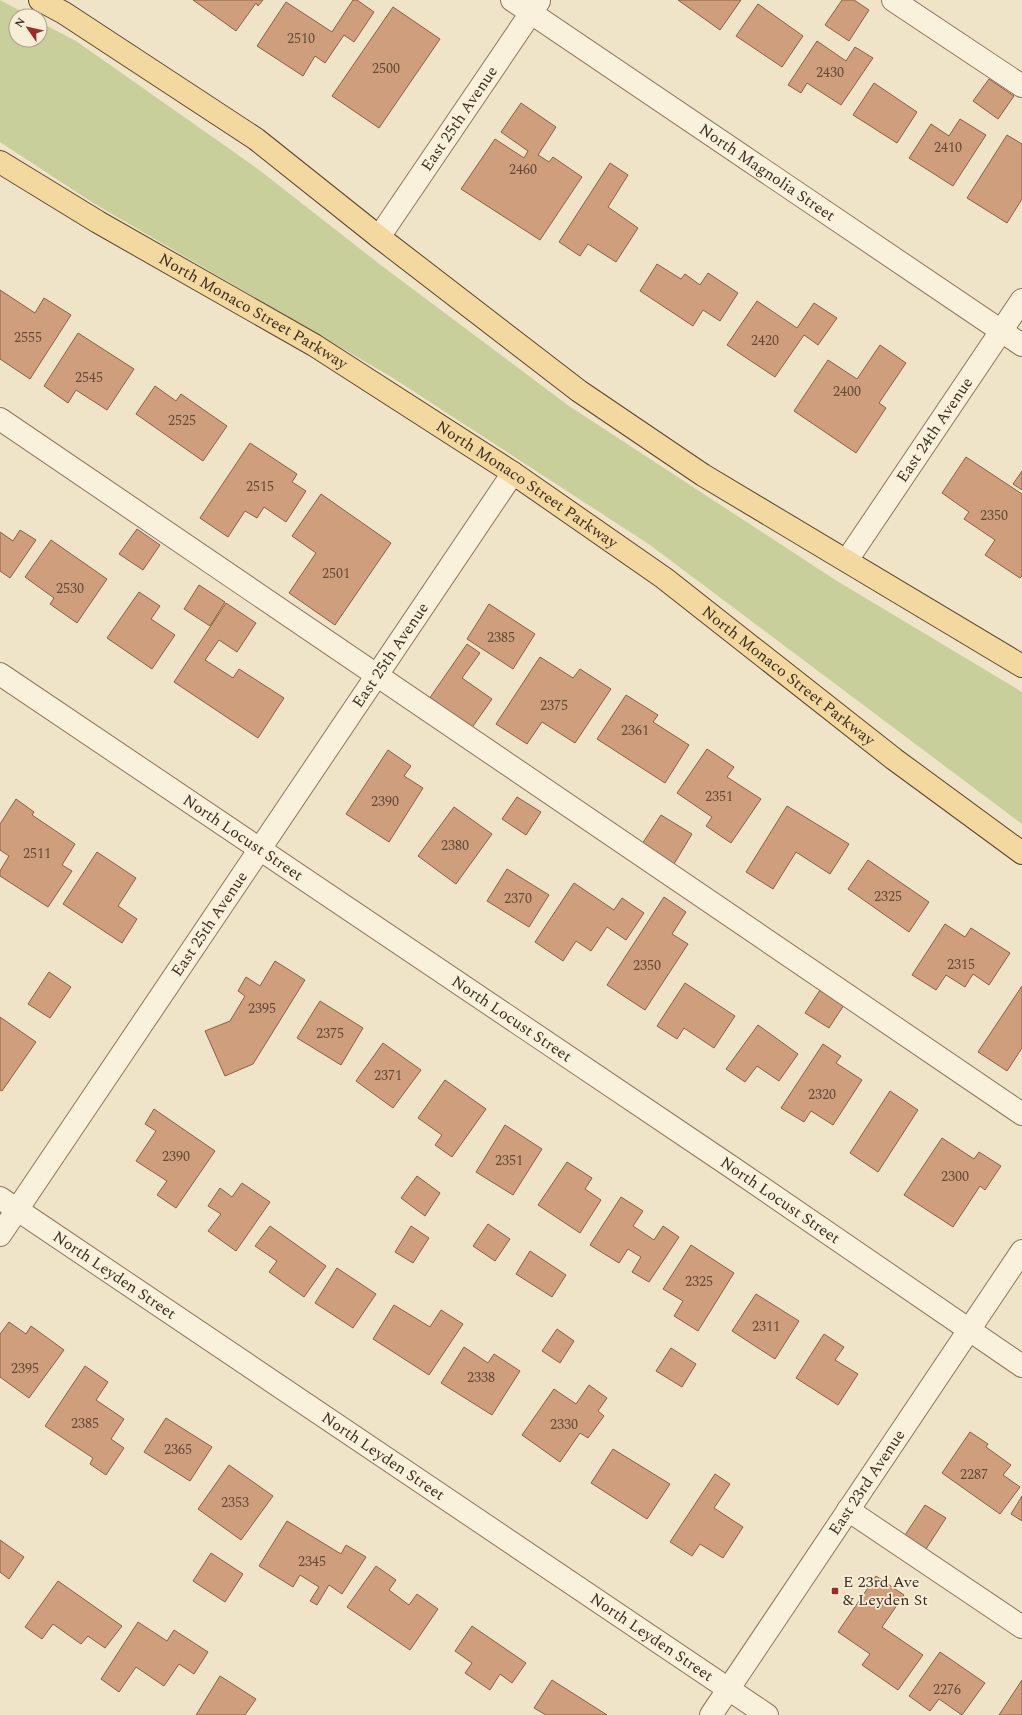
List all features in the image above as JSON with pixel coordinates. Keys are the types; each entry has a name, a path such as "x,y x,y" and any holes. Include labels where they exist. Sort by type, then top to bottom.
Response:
{"main road":[{"path":"40,0 78,22 256,139 379,237 579,391 703,475 1022,666"},
{"name":"North Monaco Street Parkway","path":"0,162 98,222 314,345 512,473 664,578 894,759 1022,853"}],"street":[{"name":"North Magnolia Street","path":"512,0 535,6 1022,345"},
{"path":"893,0 1022,86"},
{"name":"East 25th Avenue","path":"379,237 535,6"},
{"name":"East 24th Avenue","path":"847,560 1022,300"},
{"path":"0,419 1022,1114"},
{"name":"East 25th Avenue","path":"0,1235 8,1204 260,850 512,473"},
{"name":"North Locust Street","path":"0,674 723,1162 968,1331 1022,1366"},
{"name":"North Leyden Street","path":"8,1204 766,1715"},
{"name":"East 23rd Avenue","path":"711,1715 1022,1250"},
{"path":"848,1510 1022,1627"}],"green space":[{"path":"0,0 15,8 8,8 8,48 48,48 48,26 76,41 258,169 382,266 569,406 837,581 1022,692 1022,824 650,545 393,378 93,203 0,142"}],"building":[{"path":"193,0 263,0 258,6 256,3 236,31"},
{"path":"353,0 357,0 374,12 354,42 344,35 325,63 315,56 303,76 257,46 286,2 332,32"},
{"path":"678,0 741,0 720,30"},
{"path":"842,0 854,0 869,10 849,41 825,25"},
{"path":"758,4 803,36 782,67 736,36"},
{"path":"393,7 440,39 379,128 332,96"},
{"path":"817,41 846,61 855,47 873,58 841,105 807,83 801,93 788,85"},
{"path":"989,79 1014,96 998,119 973,101"},
{"path":"874,83 917,112 897,143 853,115"},
{"path":"521,103 556,127 538,155 549,162 553,157 582,177 540,240 461,189 495,139 524,158 528,151 501,132"},
{"path":"960,119 986,135 953,186 909,158 931,124 949,136"},
{"path":"1007,135 1022,144 1022,199 1007,223 967,198"},
{"path":"610,163 628,175 608,207 638,228 616,262 588,244 580,256 559,242"},
{"path":"657,264 681,279 685,274 700,285 708,273 738,293 720,321 703,310 693,326 640,291"},
{"path":"0,290 35,313 44,298 71,315 30,379 0,359"},
{"path":"757,301 797,328 814,303 837,318 818,345 804,335 775,377 727,345"},
{"path":"78,333 134,369 107,410 76,390 68,403 44,386"},
{"path":"880,345 906,363 879,403 886,408 856,453 794,411 828,360 857,379"},
{"path":"155,386 176,401 181,394 227,426 203,461 136,414"},
{"path":"250,443 297,474 292,482 306,491 286,522 264,507 257,518 245,511 228,537 200,518"},
{"path":"966,457 1022,494 1022,576 1020,578 985,555 995,540 964,519 969,512 942,493"},
{"path":"1022,471 1022,490 1013,484"},
{"path":"321,494 391,543 335,625 289,593 316,553 292,536"},
{"path":"137,529 160,545 143,570 119,554"},
{"path":"20,530 36,540 10,578 0,571 0,532 13,541"},
{"path":"51,540 107,579 77,623 50,604 54,598 25,577"},
{"path":"199,585 225,602 210,626 184,609"},
{"path":"139,592 160,606 151,619 175,635 152,669 107,638"},
{"path":"226,603 256,623 237,652 219,640 205,660 233,678 239,669 284,698 258,738 174,682"},
{"path":"489,604 535,634 513,669 467,639"},
{"path":"467,644 480,653 462,678 492,699 471,729 429,699"},
{"path":"540,657 573,678 580,669 611,689 575,743 542,722 527,744 496,724"},
{"path":"626,695 658,715 653,722 689,745 665,783 597,739"},
{"path":"707,749 734,767 727,777 761,799 731,843 706,826 712,817 677,793"},
{"path":"388,750 411,766 404,776 423,788 389,842 346,814"},
{"path":"517,797 541,812 526,835 502,819"},
{"path":"16,799 34,812 32,815 75,844 62,865 72,871 48,907 0,876 0,871 9,856 0,850 0,824"},
{"path":"787,806 849,844 830,874 796,852 773,889 746,872"},
{"path":"454,807 492,834 456,884 418,856"},
{"path":"661,815 692,834 674,864 642,844"},
{"path":"97,852 136,878 118,906 137,919 122,943 63,904"},
{"path":"868,860 929,902 909,932 848,889"},
{"path":"507,869 549,895 529,927 487,901"},
{"path":"574,883 614,910 622,898 644,913 626,940 607,927 591,951 576,941 563,961 535,942"},
{"path":"664,897 686,912 672,934 688,944 645,1010 607,985"},
{"path":"945,924 965,937 971,928 1010,953 989,985 973,974 965,987 946,975 936,990 912,975"},
{"path":"275,961 305,980 253,1064 225,1076 205,1031 230,1021 245,996 238,991 246,977 260,986"},
{"path":"49,972 71,987 50,1018 28,1004"},
{"path":"685,983 735,1016 714,1048 684,1028 677,1039 657,1026"},
{"path":"1022,986 1022,1048 1007,1071 978,1052"},
{"path":"820,990 844,1005 829,1028 805,1013"},
{"path":"320,1001 363,1028 341,1065 297,1038"},
{"path":"0,1017 36,1042 2,1091 0,1090"},
{"path":"758,1025 798,1054 779,1081 757,1066 745,1082 726,1069"},
{"path":"383,1043 421,1070 393,1108 356,1081"},
{"path":"823,1044 841,1056 836,1063 862,1080 833,1125 811,1111 804,1122 781,1108"},
{"path":"445,1080 486,1109 452,1157 435,1145 442,1135 418,1118"},
{"path":"890,1091 918,1110 878,1172 850,1153"},
{"path":"154,1109 215,1151 176,1208 157,1195 167,1181 136,1161 156,1131 145,1124"},
{"path":"505,1125 542,1149 513,1195 476,1172"},
{"path":"942,1138 974,1159 979,1152 1001,1166 985,1190 980,1186 953,1227 904,1195"},
{"path":"567,1162 592,1178 585,1189 601,1200 580,1233 538,1205"},
{"path":"417,1176 440,1193 425,1216 401,1198"},
{"path":"242,1183 270,1202 236,1251 208,1231 221,1214 208,1206 220,1188 232,1197"},
{"path":"621,1197 643,1211 633,1226 654,1240 663,1226 679,1237 649,1282 632,1272 641,1257 628,1249 619,1263 590,1245"},
{"path":"488,1224 510,1239 495,1261 473,1246"},
{"path":"270,1226 326,1266 304,1297 269,1272 277,1261 255,1246"},
{"path":"411,1226 429,1238 413,1263 395,1252"},
{"path":"691,1245 734,1273 698,1331 674,1316 683,1301 663,1289"},
{"path":"530,1251 566,1275 552,1297 516,1274"},
{"path":"337,1268 376,1294 353,1328 315,1303"},
{"path":"756,1294 799,1321 775,1359 732,1331"},
{"path":"394,1305 430,1327 441,1310 463,1324 429,1375 373,1339"},
{"path":"9,1322 26,1334 31,1326 64,1350 29,1398 0,1377 0,1334"},
{"path":"557,1329 574,1341 560,1363 542,1351"},
{"path":"824,1334 844,1347 835,1360 858,1374 838,1405 796,1378"},
{"path":"464,1347 488,1363 494,1354 520,1371 492,1415 441,1383"},
{"path":"671,1348 696,1364 682,1387 656,1371"},
{"path":"85,1366 108,1382 96,1400 124,1419 111,1439 124,1448 106,1475 90,1464 93,1458 45,1426"},
{"path":"589,1385 607,1398 598,1411 604,1416 588,1438 580,1433 560,1462 522,1435 554,1389 576,1404"},
{"path":"166,1418 212,1447 190,1481 144,1452"},
{"path":"970,1432 988,1444 986,1447 1011,1465 1003,1475 1020,1487 1000,1514 942,1473"},
{"path":"613,1449 670,1484 647,1519 591,1483"},
{"path":"229,1465 273,1496 241,1540 198,1509"},
{"path":"715,1474 730,1484 714,1508 743,1527 723,1558 700,1544 692,1556 670,1542"},
{"path":"1022,1496 1022,1521 1011,1514"},
{"path":"925,1505 946,1518 926,1549 905,1535"},
{"path":"287,1521 341,1554 346,1545 366,1557 342,1594 329,1585 317,1605 310,1601 319,1587 300,1575 293,1587 259,1566"},
{"path":"0,1540 24,1557 9,1579 0,1572"},
{"path":"211,1553 243,1574 225,1602 193,1581"},
{"path":"376,1566 396,1580 389,1590 409,1605 417,1594 438,1609 410,1650 347,1607"},
{"path":"876,1576 904,1595 882,1627 923,1655 898,1690 862,1665 870,1654 838,1632"},
{"path":"58,1581 122,1626 105,1648 88,1636 81,1644 53,1624 42,1639 25,1627"},
{"path":"138,1622 167,1641 174,1630 208,1652 194,1674 179,1664 164,1686 136,1667 119,1692 101,1679"},
{"path":"472,1626 526,1663 512,1683 500,1674 490,1690 465,1673 472,1663 455,1651"},
{"path":"940,1652 985,1683 962,1715 939,1699 930,1711 909,1696"},
{"path":"220,1676 256,1699 245,1715 196,1715"},
{"path":"552,1680 607,1715 546,1715 534,1708"},
{"path":"1022,1680 1022,1715 999,1715"}],"place":[{"name":"E 23rd Ave & Leyden St","path":"835,1591"}]}
